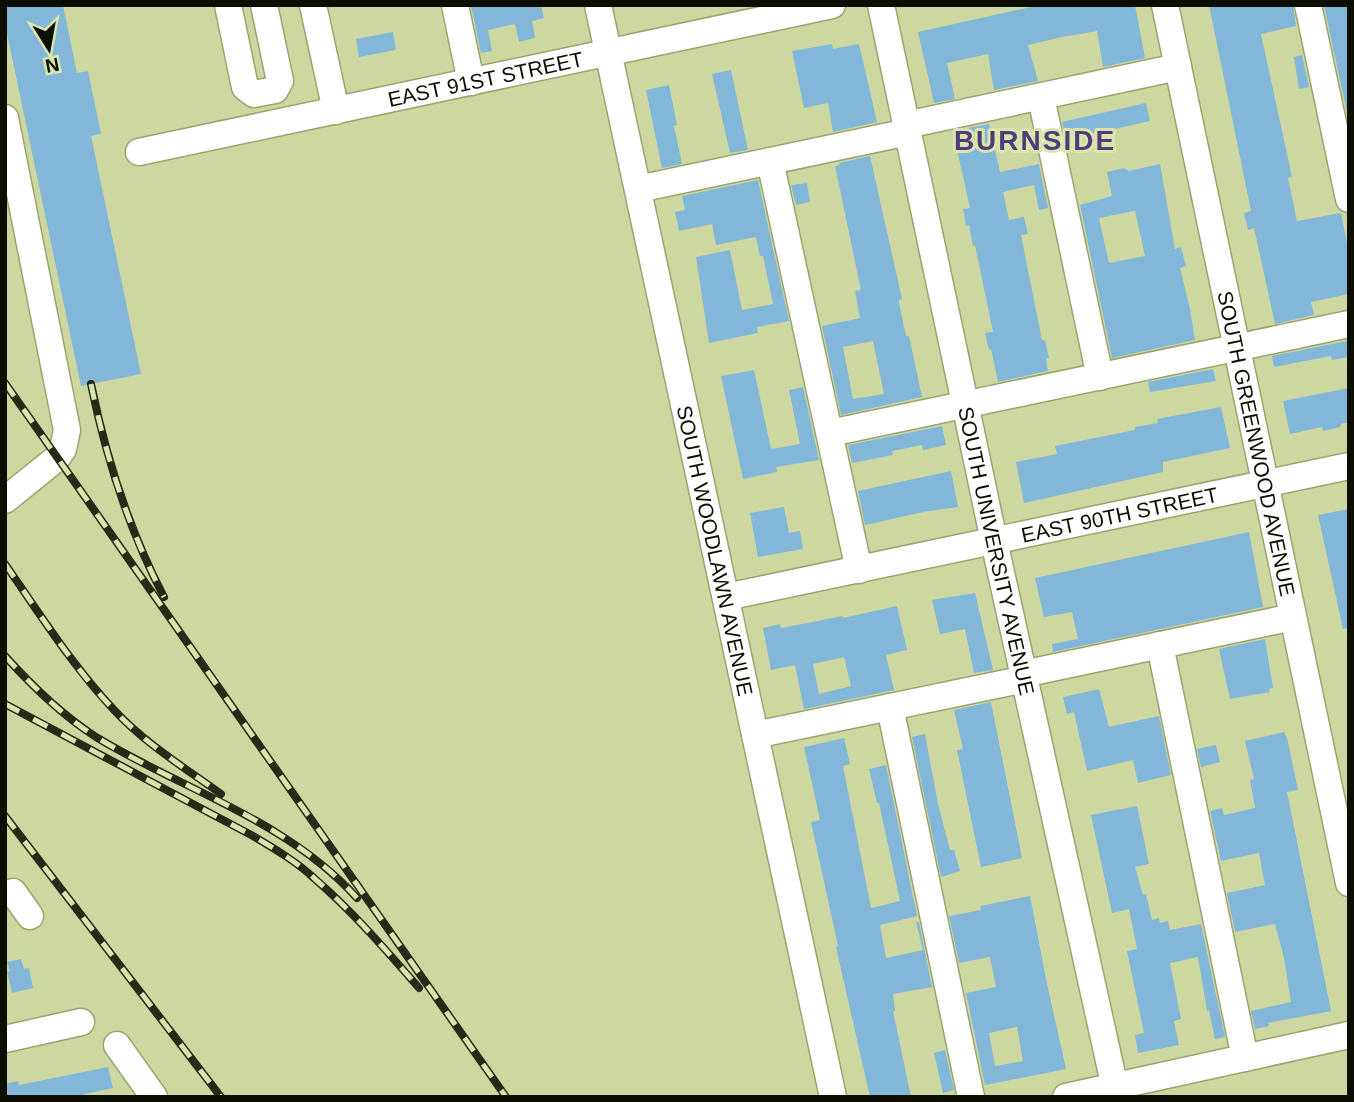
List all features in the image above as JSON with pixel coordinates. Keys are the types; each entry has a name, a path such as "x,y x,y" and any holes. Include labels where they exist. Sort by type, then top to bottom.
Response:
{"street":[{"path":"228,5 245,87 254,94 275,90 280,81 264,5"},
{"path":"313,5 336,111"},
{"path":"455,5 471,82"},
{"name":"SOUTH WOODLAWN AVENUE","path":"598,5 833,1097"},
{"name":"EAST 91ST STREET","path":"139,152 832,5"},
{"name":"SOUTH UNIVERSITY AVENUE","path":"881,5 994,541 1116,1092"},
{"name":"SOUTH GREENWOOD AVENUE","path":"1165,5 1349,883"},
{"path":"1308,5 1349,199"},
{"path":"638,189 1178,67"},
{"path":"1041,97 1100,377"},
{"path":"5,118 67,430 63,449 57,458 5,500"},
{"path":"770,161 859,570"},
{"path":"830,433 1349,324"},
{"name":"EAST 90TH STREET","path":"726,597 1349,466"},
{"path":"755,735 1293,617"},
{"path":"1160,645 1245,1058"},
{"path":"890,707 971,1097"},
{"path":"5,894 13,892 30,916"},
{"path":"5,1039 81,1022"},
{"path":"1066,1097 1116,1092 1245,1058 1349,1035"},
{"path":"117,1045 154,1097"}],"building":[{"path":"5,5 63,5 77,73 88,71 101,134 91,136 141,374 81,386 5,24"},
{"path":"471,5 541,5 544,18 532,21 535,38 519,42 515,24 488,30 492,51 481,53"},
{"path":"1040,5 1135,5 1145,58 1103,67 1097,31 1062,37 1028,45 1038,81 994,90 988,54 947,63 955,99 934,103 918,32"},
{"path":"1209,5 1293,5 1296,26 1261,34 1292,177 1288,178 1297,221 1341,213 1347,243 1349,242 1349,294 1311,302 1314,315 1275,324 1254,228 1248,230 1244,213 1251,211"},
{"path":"1324,5 1349,5 1349,113 1347,113"},
{"path":"393,32 396,50 359,57 356,39"},
{"path":"832,44 833,49 859,44 877,122 833,132 828,103 804,108 792,51"},
{"path":"1302,55 1309,87 1299,89 1294,57"},
{"path":"731,70 748,150 730,153 712,74"},
{"path":"669,85 682,164 662,168 646,90"},
{"path":"1146,103 1150,121 1066,140 1062,122"},
{"path":"989,124 1000,172 1039,164 1048,208 1039,210 1034,185 1003,192 1009,220 1024,217 1028,234 1021,235 1042,340 1045,340 1049,358 1046,359 1048,371 998,382 985,333 993,332 975,245 973,246 969,225 966,226 963,209 970,208 953,131"},
{"path":"870,156 902,299 899,303 906,336 909,336 922,397 841,415 822,326 860,318 855,291 861,290 835,166","holes":["873,341 884,394 853,399 843,347"]},
{"path":"1160,164 1175,249 1181,247 1186,266 1180,268 1195,340 1112,358 1080,205 1112,196 1107,172 1124,168 1129,171","holes":["1135,211 1145,256 1109,263 1099,218"]},
{"path":"758,180 789,321 757,327 758,333 709,343 696,257 730,250 742,310 773,304 763,256 760,256 756,237 716,245 712,224 679,231 675,212 685,210 682,196"},
{"path":"807,183 810,202 796,205 791,185"},
{"path":"1347,341 1349,357 1332,360 1331,356 1274,367 1272,356"},
{"path":"1213,369 1216,381 1150,392 1148,382"},
{"path":"754,370 771,449 800,444 789,390 803,387 819,460 776,467 777,472 743,479 721,376"},
{"path":"1349,388 1349,422 1323,431 1322,427 1290,434 1283,401"},
{"path":"1221,407 1230,448 1163,462 1163,472 1024,503 1016,462 1057,454 1055,446 1135,430 1135,427 1158,423 1157,419"},
{"path":"942,426 946,445 923,450 922,445 892,451 893,455 852,463 848,445"},
{"path":"951,471 958,507 865,525 858,491"},
{"path":"784,507 789,533 800,531 803,549 758,557 750,513"},
{"path":"1349,509 1349,628 1343,629 1318,515"},
{"path":"1249,532 1263,607 1053,652 1052,644 1078,639 1072,612 1044,617 1035,578"},
{"path":"975,593 993,670 974,673 965,629 940,634 932,600"},
{"path":"897,606 907,650 886,655 894,690 804,709 795,665 771,670 763,628 780,624 781,628","holes":["844,657 851,686 819,694 813,664"]},
{"path":"1265,639 1273,688 1269,689 1270,692 1230,699 1219,649"},
{"path":"1099,689 1109,727 1159,716 1171,775 1138,783 1133,760 1087,771 1074,712 1067,714 1063,697"},
{"path":"991,702 1022,858 981,867 957,750 963,749 954,710"},
{"path":"1284,732 1298,790 1287,792 1331,1011 1268,1023 1269,1026 1255,1029 1251,1011 1291,1002 1284,958 1275,924 1235,932 1227,893 1265,885 1259,853 1221,861 1210,811 1222,808 1224,815 1255,808 1250,780 1254,779 1245,741"},
{"path":"925,734 938,804 950,850 954,850 960,871 941,877 912,737"},
{"path":"844,738 850,764 843,766 871,908 900,901 869,769 886,765 917,916 880,925 886,958 923,950 916,922 919,922 932,987 893,994 893,1011 911,1097 870,1097 811,822 820,820 804,747"},
{"path":"1216,745 1220,762 1201,767 1197,749"},
{"path":"1137,806 1149,864 1135,867 1143,895 1146,894 1152,920 1159,918 1160,923 1168,921 1170,930 1201,924 1225,1037 1215,1039 1209,1010 1207,1011 1198,957 1170,963 1181,1019 1174,1021 1179,1045 1138,1053 1135,1035 1144,1033 1127,951 1137,949 1129,909 1112,913 1091,815"},
{"path":"1030,896 1066,1069 985,1085 966,993 996,987 990,957 959,963 949,916 981,910 980,906","holes":["1017,1027 1023,1061 995,1066 989,1033"]},
{"path":"21,959 24,969 29,968 33,988 12,993 7,962"},
{"path":"945,1050 954,1090 943,1093 934,1053"},
{"path":"108,1067 113,1088 71,1097 5,1097 5,1084 18,1081 19,1085"}],"railway":[{"path":"5,383 506,1097"},
{"path":"91,384 120,493 140,546 164,597"},
{"path":"5,564 71,658 115,711 153,745 221,794"},
{"path":"5,656 48,700 96,737 267,827 299,847 357,898"},
{"path":"5,704 286,856 343,905 419,988"},
{"path":"5,816 221,1097"}],"district":[{"name":"BURNSIDE","path":"1035,140"}]}
